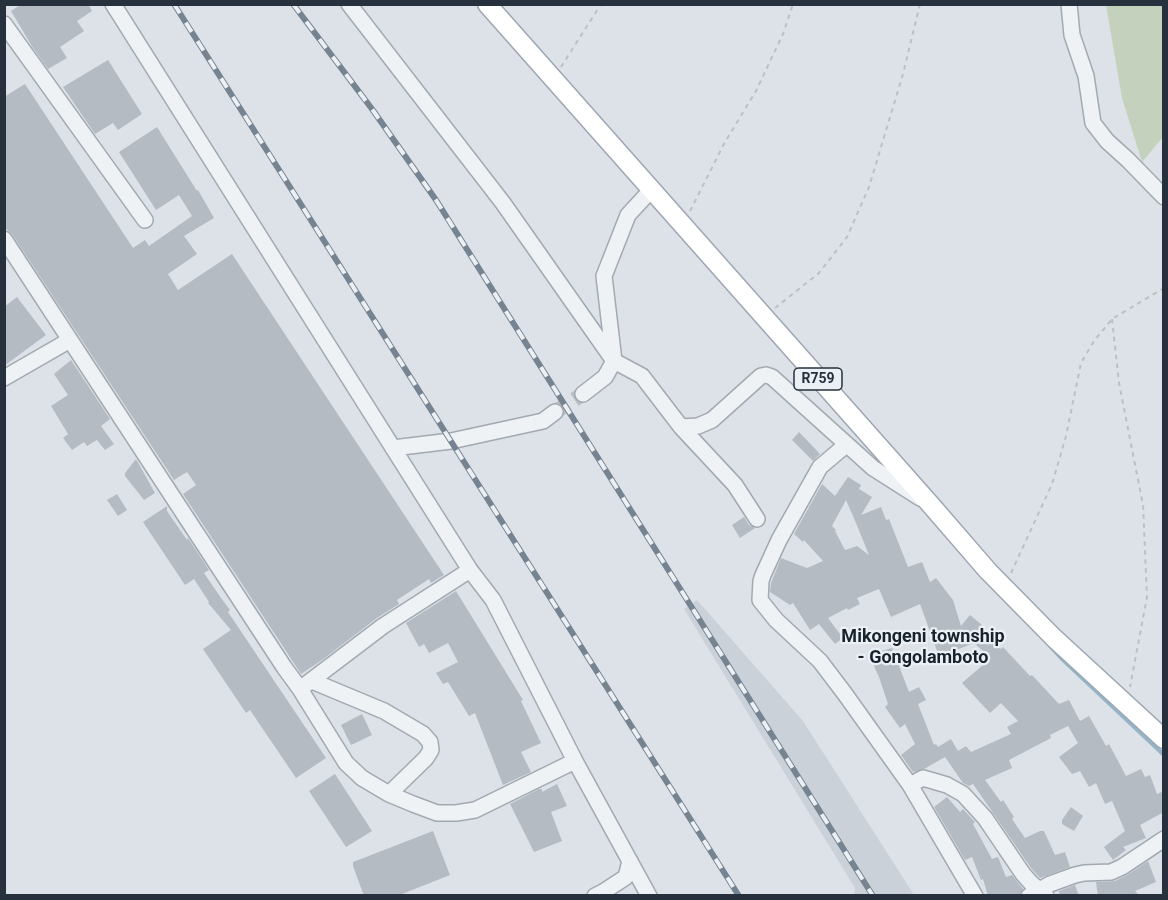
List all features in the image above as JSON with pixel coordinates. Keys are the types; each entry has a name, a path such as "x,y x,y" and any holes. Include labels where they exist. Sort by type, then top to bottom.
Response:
{"main road":[{"name":"R759","path":"487,4 1004,588 1054,638 1164,740"}],"street":[{"path":"112,4 470,570 493,600 575,761 649,896"},
{"path":"349,4 503,203 614,361 642,376 681,427 735,486 757,519"},
{"path":"1069,4 1072,34 1086,76 1094,123 1107,141 1164,197"},
{"path":"4,24 145,220"},
{"path":"583,394 605,377 614,361 604,276 628,215 651,190"},
{"path":"4,239 284,667 306,685 384,711 423,734 430,742 431,750 426,758 388,794"},
{"path":"4,378 70,340"},
{"path":"681,427 698,426 712,420 761,376 766,375 772,377 873,468 930,504"},
{"path":"393,448 451,441 543,421 555,412"},
{"path":"846,445 820,466 779,540 761,581 760,600 776,620 820,661 910,785 975,896"},
{"path":"306,685 383,626 470,570"},
{"path":"306,685 346,763 362,778 388,794 437,813 475,810 575,761"},
{"path":"910,785 923,778 947,785 963,794 985,818 1038,893 1076,875 1111,872 1164,838"},
{"path":"625,896 630,861"},
{"path":"595,896 626,877"}],"path":[{"path":"553,80 601,4"},
{"path":"682,226 725,142 756,91 783,34 793,4"},
{"path":"763,317 819,273 847,237 869,187 903,74 920,4"},
{"path":"1004,588 1052,484 1066,436 1081,363 1094,341 1112,319 1164,288"},
{"path":"1112,319 1119,383 1143,505 1148,597 1126,705"}],"shaded area":[{"path":"697,600 803,721 914,895 854,895 855,888 684,609"}],"green space":[{"path":"1106,5 1163,5 1163,137 1142,162 1122,98"}],"building":[{"path":"22,4 88,4 92,11 77,21 84,31 60,47 67,58 48,69 11,11"},
{"path":"108,60 142,114 118,130 113,123 95,134 63,87"},
{"path":"25,84 133,248 145,240 149,246 192,216 179,195 156,210 119,152 157,127 214,218 184,236 197,254 168,274 178,290 232,254 444,575 431,583 429,579 397,600 399,604 301,674 183,494 196,485 187,472 174,480 12,234 4,227 4,97"},
{"path":"17,297 46,335 4,366 4,307"},
{"path":"71,360 110,419 101,426 114,444 105,450 97,440 87,446 84,442 72,450 63,438 68,434 51,406 68,395 54,374"},
{"path":"799,432 820,454 813,461 792,440"},
{"path":"136,459 155,493 144,500 125,476"},
{"path":"848,477 861,485 859,489 872,497 861,515 881,507 886,520 889,519 908,567 922,562 930,582 936,578 953,600 961,626 970,615 982,625 978,630 1001,649 1003,647 1059,704 1069,700 1080,721 1089,716 1106,746 1109,744 1126,776 1141,769 1145,777 1150,775 1157,794 1164,791 1164,812 1140,825 1146,838 1123,847 1126,850 1113,860 1104,847 1125,831 1112,801 1105,804 1096,783 1089,787 1080,771 1072,774 1059,757 1078,743 1068,726 1050,735 1051,738 1009,760 1012,768 985,780 1001,802 1003,800 1025,838 1044,831 1055,855 1065,852 1070,867 1040,878 973,784 969,786 963,783 945,757 924,769 913,772 901,755 915,744 905,724 900,728 885,707 888,704 869,655 892,648 909,692 919,687 926,700 918,704 934,745 938,747 951,739 958,751 966,746 971,752 1011,734 1007,727 1018,721 1001,703 990,713 962,683 991,658 974,643 951,652 953,659 943,662 940,659 920,604 891,617 879,589 857,598 860,604 828,618 843,638 835,644 819,624 810,630 793,603 790,605 770,592 771,583 781,558 807,568 823,561 804,540 803,542 794,534 822,484 835,496","holes":["846,500 869,555 857,546 845,550 832,526"]},
{"path":"117,494 127,510 118,516 107,500"},
{"path":"167,506 167,511 209,570 204,573 230,610 228,612 326,758 296,778 250,710 246,713 203,649 231,630 208,603 194,579 185,585 143,522"},
{"path":"744,517 749,525 755,528 740,538 732,525"},
{"path":"456,591 523,700 521,701 541,743 521,752 531,772 503,785 475,713 469,716 448,682 443,684 436,673 458,662 448,643 429,653 424,644 419,647 406,623"},
{"path":"362,714 372,735 351,745 341,725"},
{"path":"335,774 372,831 346,847 309,791"},
{"path":"557,784 567,806 551,812 562,841 534,852 510,804 539,789 542,789 542,792"},
{"path":"947,797 960,812 963,809 975,822 973,824 992,859 998,857 1006,877 1012,875 1023,889 1019,896 988,896 983,879 981,880 972,857 965,860 934,807"},
{"path":"1071,807 1083,816 1074,831 1062,824 1062,820"},
{"path":"433,831 450,875 397,896 364,896 353,862"},
{"path":"1148,861 1156,882 1135,891 1140,896 1098,896 1096,882 1115,881"},
{"path":"1075,885 1079,896 1060,896 1059,891"}],"waterway":[{"path":"1050,646 1164,755"}],"tunnel":[{"path":"555,412 583,394"}],"railway":[{"path":"174,4 739,896"},
{"path":"293,4 372,109 436,200 873,896"}],"district":[{"name":"Mikongeni township - Gongolamboto","path":"923,647"}]}
